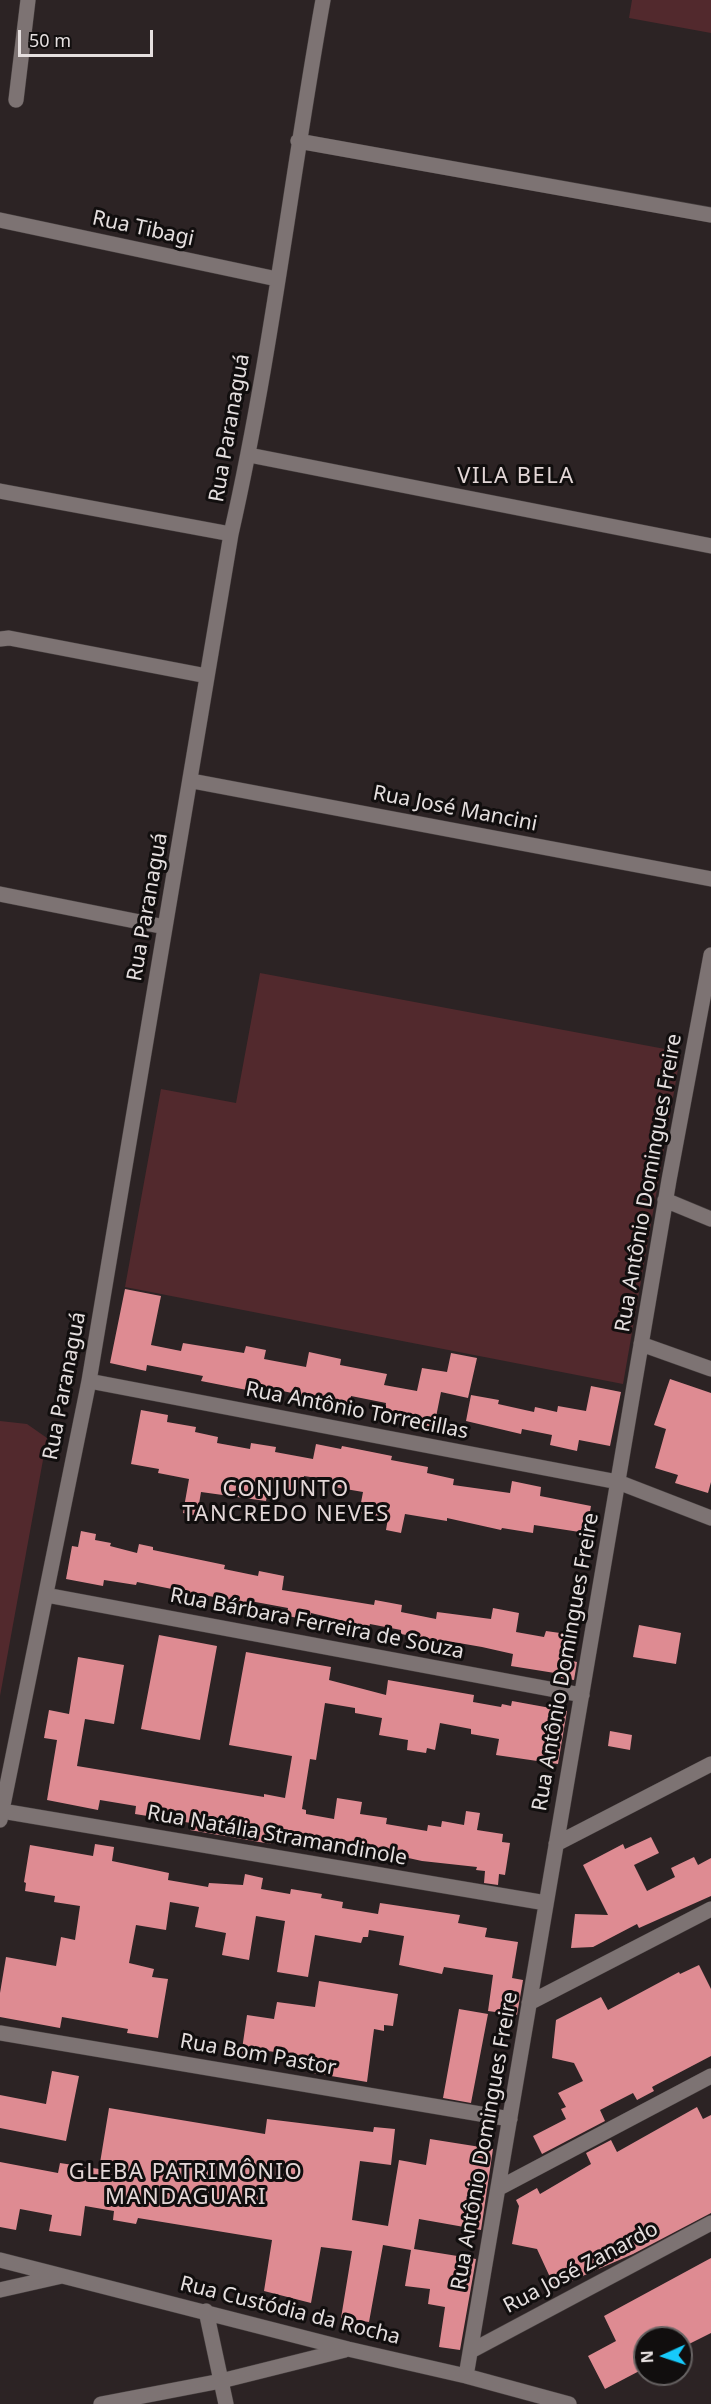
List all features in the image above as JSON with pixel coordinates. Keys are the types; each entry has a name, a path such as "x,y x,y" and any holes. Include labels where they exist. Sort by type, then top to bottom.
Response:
{"street":[{"path":"16,100 28,0"},
{"name":"Rua Paranaguá","path":"1,1816 89,1381 165,927 192,781 231,534 249,455 298,141 323,0"},
{"path":"298,141 711,215"},
{"name":"Rua Tibagi","path":"0,220 277,279"},
{"path":"249,455 711,546"},
{"path":"0,491 231,534"},
{"path":"0,639 9,638 207,676"},
{"name":"Rua José Mancini","path":"192,781 711,879"},
{"path":"0,894 165,927"},
{"name":"Rua Antônio Domingues Freire","path":"466,2376 665,1200 711,955"},
{"path":"665,1200 711,1219"},
{"path":"641,1344 711,1369"},
{"name":"Rua Antônio Torrecillas","path":"89,1381 618,1482 711,1518"},
{"name":"Rua Bárbara Ferreira de Souza","path":"45,1595 582,1695"},
{"path":"556,1844 711,1764"},
{"name":"Rua Natália Stramandinole","path":"1,1816 546,1903"},
{"path":"529,2003 711,1909"},
{"name":"Rua Bom Pastor","path":"0,2033 510,2119"},
{"path":"499,2188 711,2076"},
{"name":"Rua José Zanardo","path":"471,2351 711,2223"},
{"name":"Rua Custódia da Rocha","path":"0,2260 348,2349 466,2376 539,2400 568,2404"},
{"path":"0,2289 66,2276"},
{"path":"206,2311 226,2404"},
{"path":"101,2404 221,2381 348,2349"}],"shaded area":[{"path":"632,0 711,0 711,33 629,18"},
{"path":"260,973 681,1052 623,1384 125,1287 161,1089 236,1103"},
{"path":"0,1421 27,1424 47,1438 0,1696"}],"building":[{"path":"125,1289 161,1296 151,1345 181,1351 183,1343 244,1353 246,1346 266,1350 264,1359 306,1367 309,1352 341,1359 340,1365 387,1374 384,1385 417,1391 422,1368 447,1372 451,1353 477,1358 468,1398 441,1392 434,1427 411,1423 412,1415 385,1410 386,1403 351,1396 350,1405 337,1402 336,1408 291,1399 292,1393 259,1386 257,1392 201,1381 203,1376 147,1365 146,1371 110,1363"},
{"path":"670,1379 711,1393 711,1482 708,1493 675,1483 678,1475 655,1468 666,1429 654,1425"},
{"path":"591,1386 621,1392 610,1446 579,1440 577,1451 550,1445 552,1435 522,1429 521,1434 466,1421 471,1395 499,1400 498,1404 534,1412 535,1407 557,1412 558,1406 586,1411"},
{"path":"141,1410 168,1415 167,1422 196,1427 195,1432 218,1437 217,1443 250,1449 251,1443 276,1447 275,1452 313,1459 316,1444 341,1449 342,1446 392,1456 391,1460 428,1467 427,1473 454,1479 453,1485 510,1493 512,1481 541,1487 540,1496 591,1506 586,1533 534,1525 533,1533 502,1528 501,1530 447,1518 447,1521 405,1514 401,1533 386,1530 388,1518 359,1513 363,1492 334,1487 335,1481 304,1476 301,1492 269,1486 266,1501 201,1492 197,1516 183,1513 189,1479 158,1473 159,1469 131,1464"},
{"path":"81,1531 96,1534 95,1540 111,1543 110,1546 137,1553 139,1544 153,1547 153,1550 225,1565 224,1569 258,1576 259,1571 284,1576 282,1590 374,1605 375,1600 402,1605 401,1612 436,1619 437,1612 491,1619 493,1608 519,1613 516,1632 544,1637 546,1631 567,1634 562,1659 577,1662 574,1680 561,1678 561,1674 511,1666 513,1654 482,1647 453,1642 451,1654 430,1650 432,1640 401,1634 401,1630 370,1624 369,1627 311,1613 310,1620 287,1616 288,1608 250,1601 249,1605 196,1593 195,1598 171,1593 172,1589 137,1582 136,1585 104,1580 103,1586 66,1579 72,1546 78,1547"},
{"path":"639,1625 681,1633 676,1664 633,1657"},
{"path":"159,1635 217,1646 200,1740 141,1729"},
{"path":"246,1652 331,1667 329,1680 386,1695 388,1680 474,1695 473,1702 501,1707 502,1704 511,1706 512,1701 567,1711 558,1764 496,1755 499,1739 471,1734 471,1729 440,1723 435,1750 427,1748 426,1753 407,1750 408,1740 379,1735 382,1718 355,1713 355,1708 325,1703 316,1760 310,1759 302,1809 306,1810 306,1814 334,1819 337,1798 362,1802 360,1814 387,1818 386,1824 427,1831 428,1825 441,1827 442,1821 464,1825 466,1811 480,1813 477,1830 503,1834 502,1842 510,1843 505,1875 499,1874 498,1885 484,1883 485,1871 476,1870 477,1867 422,1861 363,1848 363,1844 328,1838 327,1843 273,1834 271,1844 190,1830 191,1823 135,1814 136,1806 100,1800 98,1810 47,1800 57,1740 44,1738 49,1710 69,1714 78,1657 124,1665 114,1724 85,1719 77,1766 264,1797 264,1794 285,1798 292,1756 229,1745"},
{"path":"610,1731 632,1735 630,1750 608,1746"},
{"path":"651,1837 659,1853 634,1865 647,1891 675,1877 671,1868 694,1857 698,1865 711,1858 711,1896 639,1928 637,1924 593,1947 571,1948 575,1914 608,1915 583,1865 623,1844 625,1849"},
{"path":"95,1844 114,1847 112,1861 169,1873 168,1880 208,1887 209,1883 243,1885 245,1874 263,1878 261,1889 290,1894 291,1889 322,1894 321,1898 343,1902 342,1908 378,1914 380,1903 460,1915 458,1923 487,1928 485,1937 518,1942 512,1978 523,1980 517,2015 488,2011 493,1975 444,1967 442,1974 399,1965 404,1936 369,1930 368,1937 363,1937 361,1943 315,1935 308,1977 277,1972 285,1921 256,1916 249,1960 222,1955 226,1933 195,1927 199,1907 170,1902 166,1930 136,1925 129,1963 154,1969 152,1977 168,1979 158,2038 127,2033 128,2029 62,2017 60,2028 0,2017 0,1993 6,1957 56,1966 61,1937 75,1940 80,1906 54,1902 55,1896 25,1891 26,1883 24,1882 30,1845 93,1856"},
{"path":"699,1965 711,1989 711,2056 652,2087 654,2091 637,2100 633,2093 600,2110 605,2121 542,2154 533,2136 566,2119 561,2109 566,2107 558,2093 583,2081 574,2063 552,2058 556,2020 601,1997 608,2010 679,1972 680,1974"},
{"path":"319,1981 398,1994 393,2026 384,2025 384,2031 374,2029 367,2082 313,2073 316,2058 268,2051 267,2060 241,2056 247,2015 274,2019 277,2002 315,2007"},
{"path":"459,2009 488,2014 471,2103 443,2098"},
{"path":"52,2071 79,2076 66,2141 0,2128 0,2095 46,2104"},
{"path":"697,2107 703,2119 711,2115 711,2213 633,2254 555,2288 537,2249 512,2244 519,2206 516,2200 537,2188 540,2194 591,2164 586,2153 611,2140 617,2152"},
{"path":"109,2108 265,2134 267,2119 373,2132 374,2127 395,2129 391,2165 360,2161 352,2220 388,2226 399,2160 426,2165 430,2139 493,2149 481,2230 419,2219 414,2249 476,2259 460,2350 439,2347 445,2307 428,2304 430,2289 405,2286 411,2250 383,2245 369,2322 341,2318 352,2251 321,2247 311,2303 264,2291 272,2240 138,2218 136,2224 113,2220 114,2211 85,2206 81,2236 49,2231 52,2215 20,2209 16,2230 0,2227 0,2162 58,2173 60,2163 99,2169"},
{"path":"711,2258 711,2333 693,2342 693,2326 633,2326 633,2374 605,2389 588,2356 616,2341 604,2316"}],"district":[{"name":"VILA BELA","path":"516,477"},
{"name":"CONJUNTO TANCREDO NEVES","path":"286,1502"},
{"name":"GLEBA PATRIMÔNIO MANDAGUARI","path":"186,2186"}]}
